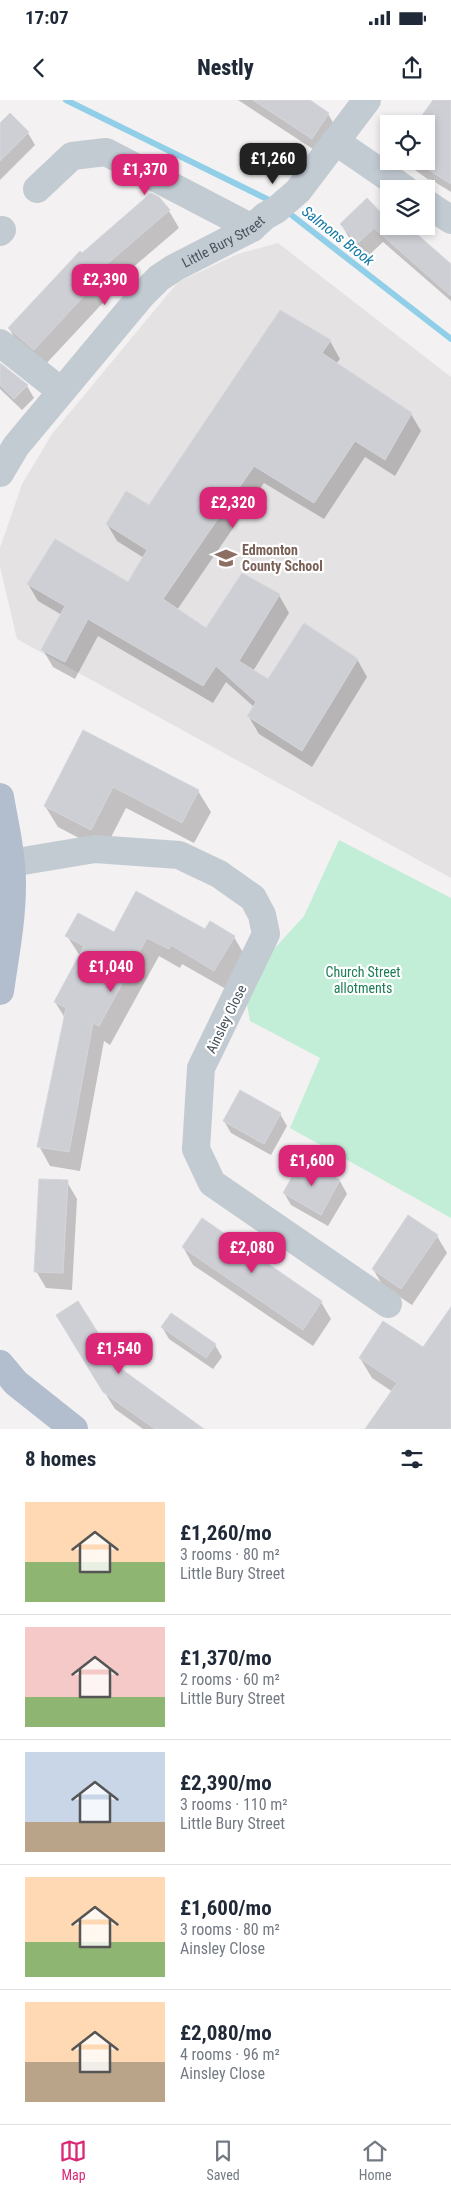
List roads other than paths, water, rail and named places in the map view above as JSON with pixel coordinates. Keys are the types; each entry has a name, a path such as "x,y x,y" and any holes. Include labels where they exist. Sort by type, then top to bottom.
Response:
{"main road":[{"path":"0,797 11,863 11,910 0,991"},
{"path":"0,1364 16,1383 74,1429"}],"street":[{"name":"Little Bury Street","path":"0,473 16,446 158,278 252,228 265,216 276,210 298,191 367,100"},
{"path":"336,141 392,180"},
{"path":"37,189 72,156 106,152 252,228"},
{"path":"435,209 451,220"},
{"path":"0,343 61,391"},
{"name":"Ainsley Close","path":"11,863 95,849 179,855 219,874 252,898 262,915 266,934 201,1068 196,1149 212,1183 388,1304"}],"waterway":[{"name":"Salmons Brook","path":"66,100 275,203"},
{"name":"Salmons Brook","path":"285,210 451,339"}],"place":[{"name":"Edmonton County School","path":"226,558"}],"park label":[{"name":"Church Street allotments","path":"363,980"}]}
